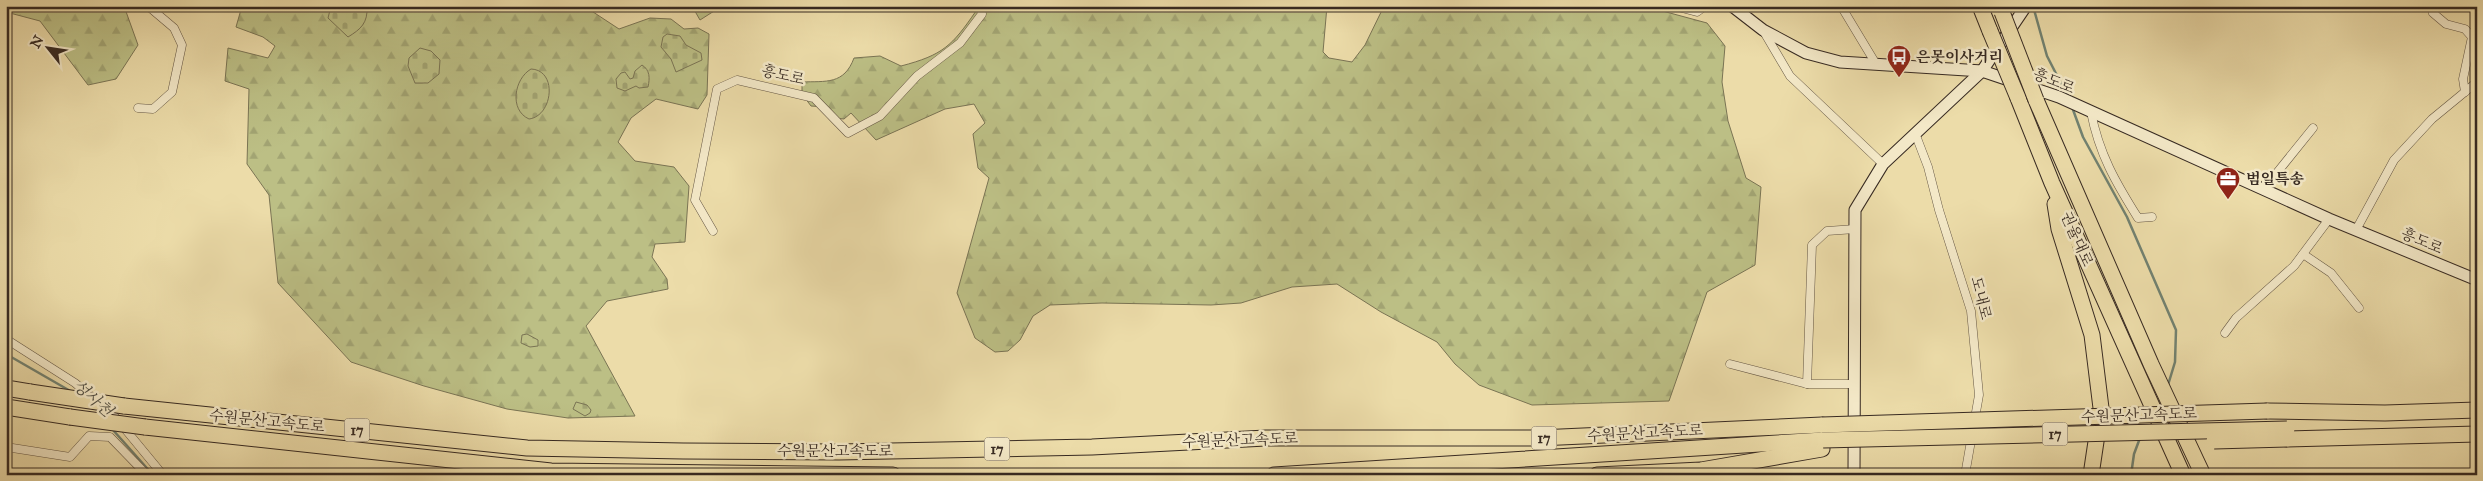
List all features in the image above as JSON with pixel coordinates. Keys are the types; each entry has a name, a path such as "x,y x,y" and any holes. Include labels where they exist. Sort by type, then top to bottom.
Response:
{"highway":[{"name":"권율대로","path":"1980,6 2052,183 2184,475"},
{"name":"권율대로","path":"2001,9 2036,100 2151,364 2203,475"},
{"path":"2052,183 2059,229 2092,335 2101,408 2091,475"},
{"name":"수원문산고속도로","path":"6,388 124,406 527,448 727,451 1092,448 1266,438 1539,438 1822,425 2267,411 2385,413 2477,410"},
{"name":"수원문산고속도로","path":"6,407 145,428 420,458 566,471 893,475"},
{"name":"수원문산고속도로","path":"1274,475 1822,444 2287,434 2477,427"},
{"path":"2287,434 2477,434"},
{"path":"1597,475 1701,470 1822,444"},
{"path":"420,458 498,475"},
{"path":"1451,475 1522,461"}],"street":[{"path":"138,108 153,108 172,92 182,45 174,28 148,6"},
{"name":"흥도로","path":"713,231 695,200 717,89 736,80 814,98 848,134 880,116 917,76 960,43 982,14 980,6"},
{"path":"1674,6 1697,12 1705,6"},
{"name":"흥도로","path":"1732,6 1763,30 1806,53 1840,62 1982,72 2059,97 2329,219 2477,280"},
{"path":"1841,6 1876,64"},
{"path":"2438,6 2432,13 2446,24 2465,29 2472,37 2463,79 2465,92"},
{"path":"1854,475 1856,210 1883,164 1982,72 2025,8"},
{"path":"1763,30 1790,76 1883,164"},
{"path":"2356,230 2394,160 2432,119 2477,82"},
{"path":"2088,111 2096,139 2111,175 2138,218 2152,217"},
{"path":"2263,190 2313,128"},
{"name":"도내로","path":"1915,133 1928,166 1971,311 1979,395 1965,475"},
{"path":"2225,333 2236,318 2294,266 2329,219"},
{"path":"1807,384 1812,245 1827,231 1855,229"},
{"path":"2303,254 2331,273 2359,308"},
{"path":"6,339 75,383 116,418 163,475"},
{"path":"1730,364 1807,384 1854,384"},
{"path":"6,447 70,457 89,436 110,436 147,475"}],"green space":[{"path":"6,6 124,6 138,45 116,79 88,85 40,21 6,12"},
{"path":"242,6 584,6 619,29 650,18 671,19 684,29 698,28 709,34 707,95 698,109 656,99 631,118 618,142 635,161 674,167 689,186 685,242 655,244 652,257 667,279 668,289 607,301 586,326 635,416 568,418 507,409 424,386 351,362 278,283 269,195 247,164 249,89 225,81 228,48 268,58 275,46 263,37 236,27"},
{"path":"331,6 367,6 363,25 348,37 328,18"},
{"path":"692,6 722,6 700,20"},
{"path":"975,6 1327,6 1323,52 1329,58 1352,62 1365,45 1384,6 1644,6 1707,23 1725,46 1722,82 1728,121 1746,178 1761,187 1755,265 1707,292 1669,401 1532,405 1479,385 1455,364 1437,342 1381,312 1337,284 1292,287 1241,303 1211,305 1102,303 1050,305 1033,316 1020,340 1008,351 995,352 975,338 957,293 989,178 978,168 973,134 985,123 974,104 945,109 876,140 851,113 844,119 834,118 827,107 811,106 802,94 802,82 833,80 845,73 854,58 880,56 901,66 937,53 960,33 976,11"},
{"path":"667,34 680,36 686,45 701,53 702,60 676,72 671,59 661,47 663,37"},
{"path":"420,48 431,51 440,60 439,74 428,83 415,83 408,66 409,58"},
{"path":"642,65 649,74 648,87 639,88 636,86 625,91 617,88 616,79 621,73 625,72 630,79 633,78 635,71"},
{"path":"531,69 540,71 545,77 549,84 549,93 543,110 537,116 529,119 518,109 516,94 521,80"},
{"path":"527,334 538,340 538,346 530,347 521,343 522,335"},
{"path":"576,402 587,405 591,410 590,413 585,416 573,409"}],"waterway":[{"path":"2033,6 2047,56 2068,97"},
{"path":"2072,107 2083,137 2127,217 2176,330 2175,362 2168,385"},
{"name":"성사천","path":"6,354 72,392"},
{"name":"성사천","path":"113,430 153,475"},
{"path":"2131,475 2134,454 2140,438"}],"place":[{"name":"은못이사거리","path":"1899,78"},
{"name":"범일특송","path":"2228,200"}]}
